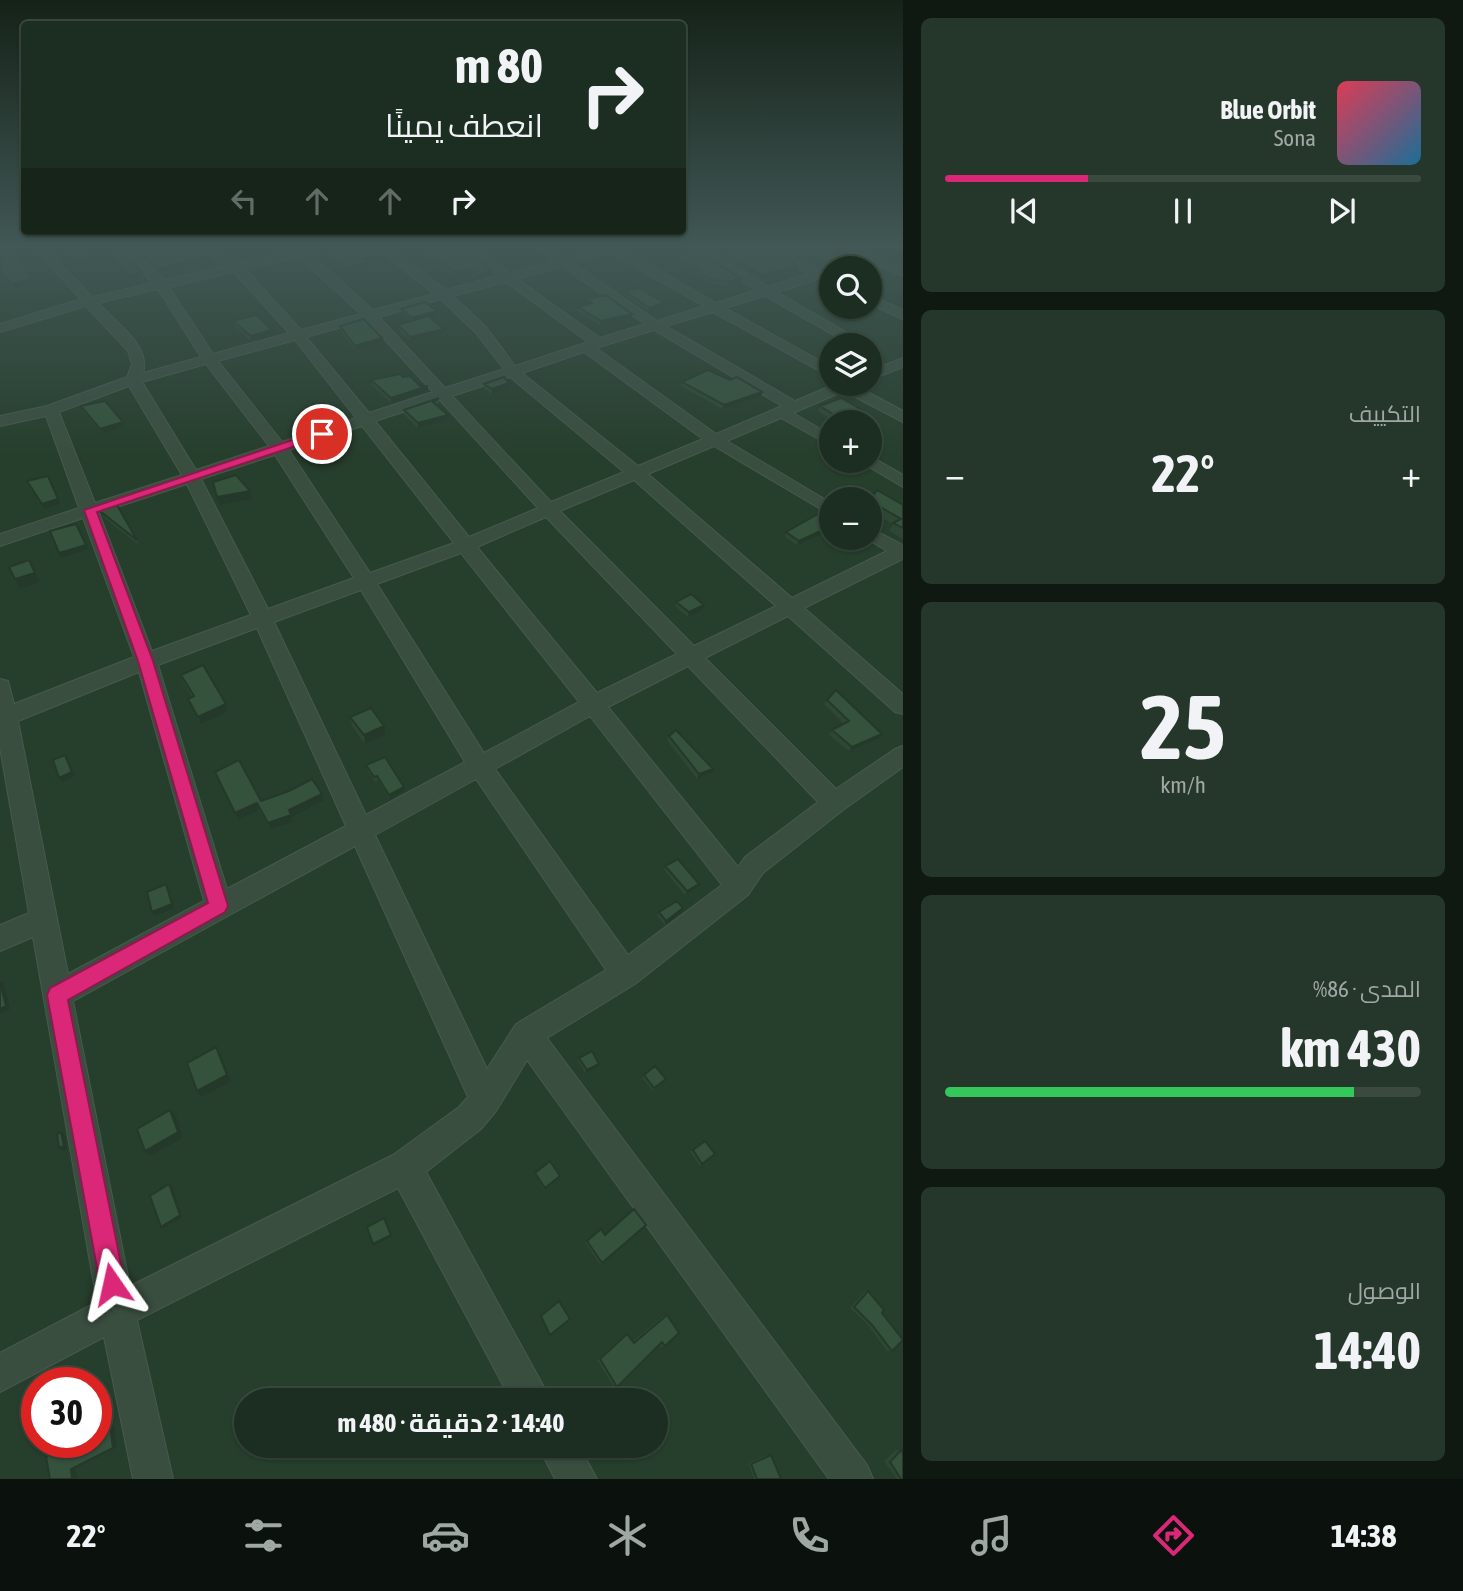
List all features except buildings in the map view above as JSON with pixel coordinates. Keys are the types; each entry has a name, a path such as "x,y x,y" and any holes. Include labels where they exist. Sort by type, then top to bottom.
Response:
{"street":[{"path":"0,328 32,317"},
{"path":"104,317 135,350 139,364 133,380"},
{"path":"183,317 208,358 278,447 481,767 560,883 582,908 625,974"},
{"path":"282,317 739,887"},
{"path":"0,421 51,410 133,380 362,317"},
{"path":"372,317 549,510 834,803"},
{"path":"467,317 481,330 513,372 637,474 903,706"},
{"path":"557,317 716,441 819,503"},
{"path":"643,317 819,432"},
{"path":"0,540 680,317"},
{"path":"729,317 819,366"},
{"path":"812,317 841,333"},
{"path":"882,355 900,363"},
{"path":"882,371 900,363"},
{"path":"133,380 191,476 262,618 485,1100"},
{"path":"3,718 146,661 465,545 823,396"},
{"path":"869,396 903,417"},
{"path":"51,410 146,661 219,906"},
{"path":"882,470 903,482"},
{"path":"882,540 902,552"},
{"path":"57,995 592,705 902,552"},
{"path":"0,687 3,718 117,1311 153,1479"},
{"path":"0,1373 117,1311 405,1167 470,1118 485,1100 526,1034 625,974 739,887 754,865 834,803 903,755"},
{"path":"0,938 43,920"},
{"path":"526,1034 853,1479"},
{"path":"405,1167 525,1388"},
{"path":"564,1458 577,1479"}],"route":[{"path":"112,1284 57,995 219,906 146,661 90,510 322,434"}]}
